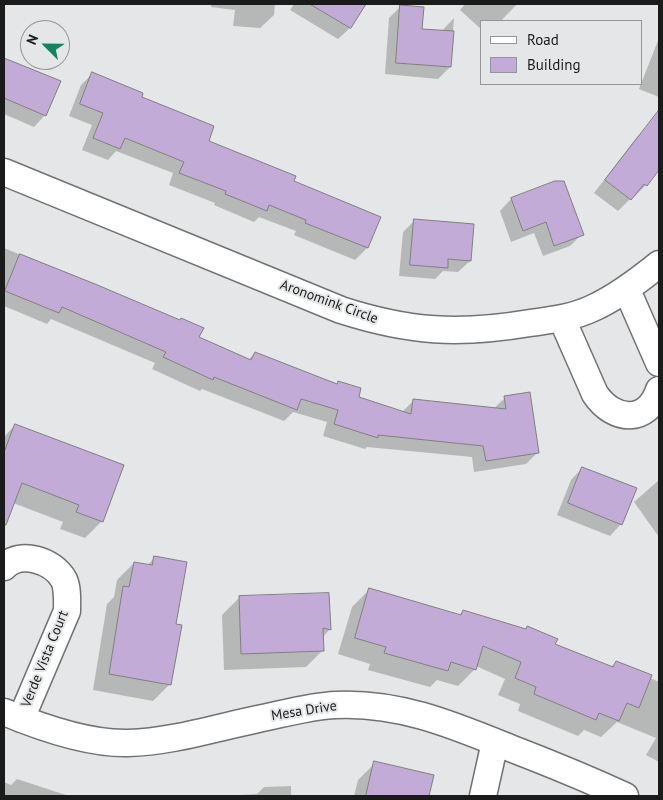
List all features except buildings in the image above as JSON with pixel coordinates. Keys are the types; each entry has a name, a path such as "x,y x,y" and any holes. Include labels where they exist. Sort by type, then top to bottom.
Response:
{"street":[{"name":"Aronomink Circle","path":"4,172 317,300 370,319 422,329 450,331 483,330 562,319 592,309 627,290 659,264"},
{"path":"627,290 659,363"},
{"path":"562,319 595,394 603,406 612,412 625,416 639,414 653,401 659,390"},
{"name":"Verde Vista Court","path":"4,567 8,563 20,559 38,559 51,566 64,580 67,593 67,611 12,715"},
{"name":"Mesa Drive","path":"12,715 92,739 127,743 161,740 335,705 383,706 428,718 496,742 609,793"},
{"path":"483,796 496,742"}]}
